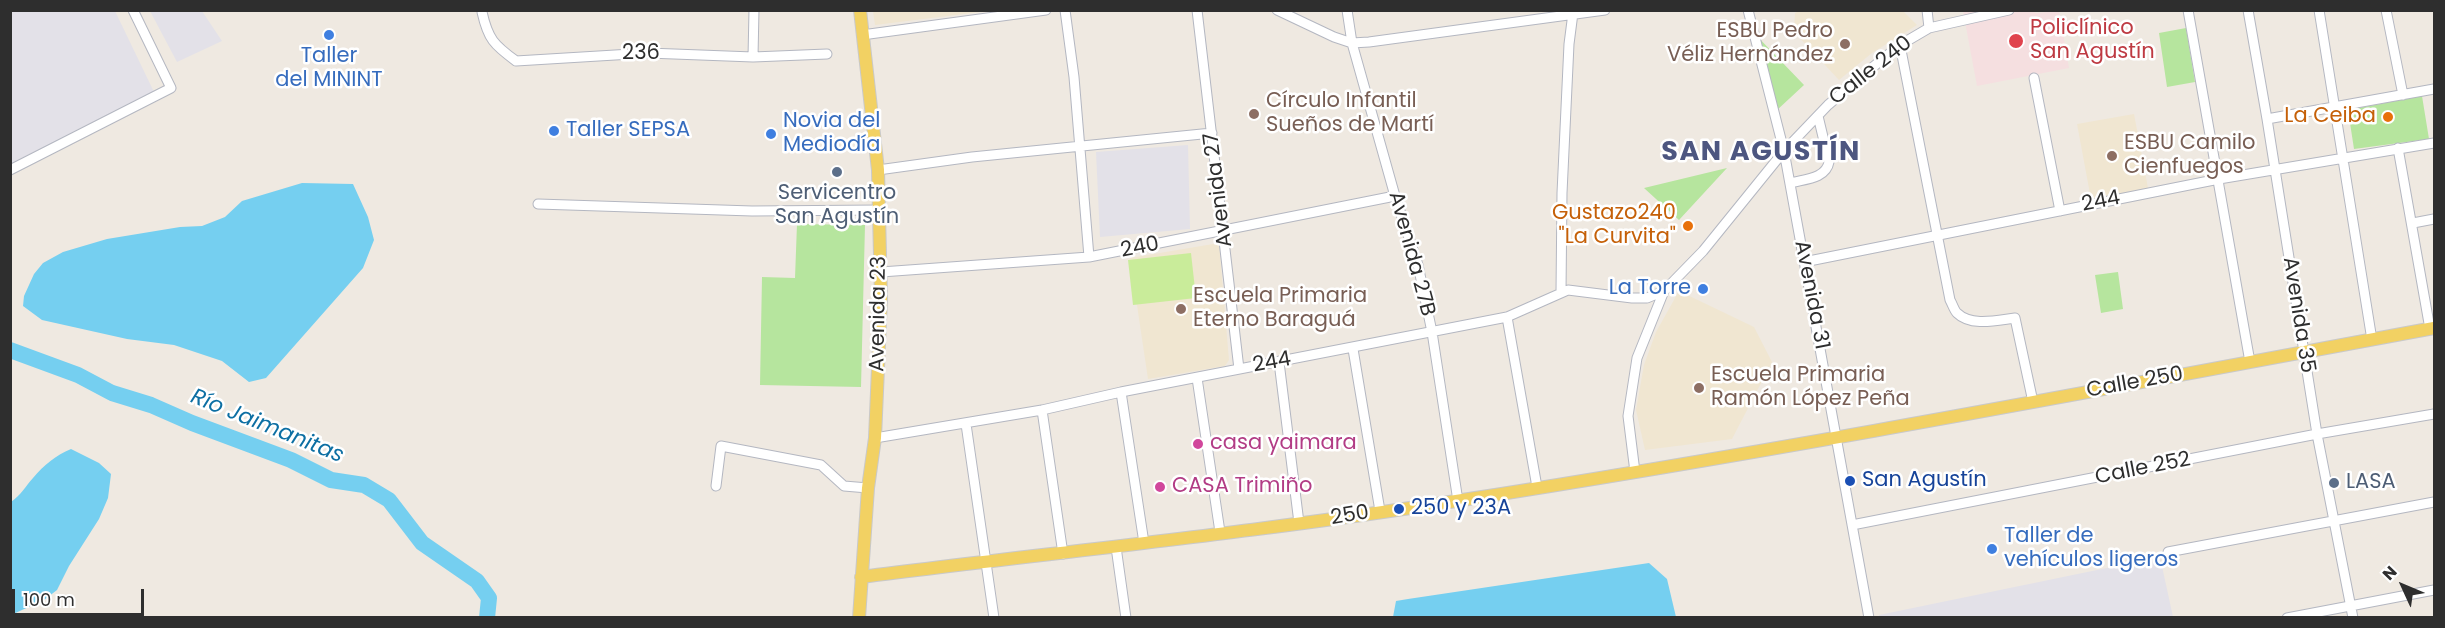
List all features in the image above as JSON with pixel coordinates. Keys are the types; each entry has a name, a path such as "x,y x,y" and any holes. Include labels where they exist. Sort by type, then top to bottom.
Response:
{"main road":[{"name":"Avenida 23","path":"860,10 878,170 881,272 875,438 868,488 860,618"},
{"name":"Calle 250","path":"1836,438 2432,328"},
{"name":"250","path":"861,577 985,561 1063,554 1458,501 1836,438"}],"street":[{"path":"10,170 171,88 133,10"},
{"path":"753,57 754,10"},
{"path":"862,35 1046,10"},
{"path":"1065,10 1089,257"},
{"name":"Avenida 27","path":"1197,10 1239,369"},
{"path":"1278,10 1334,37 1352,43 1605,10"},
{"name":"Avenida 27B","path":"1347,10 1352,43 1395,196 1418,265 1432,332 1458,501"},
{"name":"Avenida 31","path":"1748,10 1784,151 1869,618"},
{"path":"1927,10 1929,28"},
{"name":"Calle 240","path":"1784,151 1818,116 1900,45 1929,28 2009,10"},
{"path":"2188,10 2250,362"},
{"name":"Avenida 35","path":"2248,10 2317,434 2353,618"},
{"path":"2319,10 2372,340"},
{"path":"2386,10 2403,95"},
{"name":"236","path":"482,12 487,34 502,51 516,61 648,53 753,57 827,54"},
{"path":"1561,292 1562,193 1569,44 1573,13"},
{"path":"1900,45 1950,300 1957,313 1981,322 2015,318 2033,402"},
{"path":"2034,78 2060,211"},
{"path":"2267,119 2434,89"},
{"path":"1790,183 1827,170 1829,162 1818,116"},
{"path":"878,170 1079,145 1212,133"},
{"name":"244","path":"1804,262 2219,179 2434,143"},
{"path":"2398,148 2432,328"},
{"path":"1635,472 1628,416 1637,357 1664,291 1703,251 1784,151"},
{"name":"240","path":"881,272 1089,257 1224,232 1395,196"},
{"path":"538,204 752,211 880,210"},
{"path":"2413,223 2434,219"},
{"name":"244","path":"875,438 1042,410 1121,392 1353,349 1507,317 1561,292 1574,290 1647,298 1664,291"},
{"path":"1507,317 1537,487"},
{"path":"1353,349 1380,511"},
{"path":"1279,362 1299,523"},
{"path":"1197,378 1220,532"},
{"path":"1121,392 1144,543"},
{"path":"1042,410 1063,554"},
{"name":"Calle 252","path":"1852,525 2317,434 2434,414"},
{"path":"966,424 994,618"},
{"path":"716,486 721,446 821,465 844,486 868,488"},
{"path":"2168,552 2434,502"},
{"path":"1116,547 1126,618"},
{"path":"2287,618 2434,590"}],"shaded area":[{"path":"873,10 988,11 875,25"},
{"name":"Policlínico San Agustín","path":"2034,10 2035,13 2059,11 2069,68 1977,86 1963,11"},
{"path":"11,11 115,11 154,92 11,164"},
{"path":"150,11 202,11 222,41 177,62"},
{"name":"ESBU Pedro Véliz Hernández","path":"1799,11 1903,11 1917,25 1872,53 1839,80 1794,32 1795,13"},
{"name":"ESBU Camilo Cienfuegos","path":"2134,114 2148,188 2091,199 2077,124"},
{"path":"1188,145 1190,229 1100,237 1096,152"},
{"name":"Escuela Primaria Eterno Baraguá","path":"1219,243 1229,360 1225,366 1148,379 1130,258"},
{"name":"Escuela Primaria Ramón López Peña","path":"1679,291 1754,327 1772,362 1732,439 1645,450 1636,410 1644,365 1656,332"},
{"path":"2160,557 2173,617 1879,617 1879,615"}],"green space":[{"path":"2186,28 2195,82 2167,87 2159,33"},
{"path":"1755,34 1804,85 1776,111"},
{"path":"2422,96 2429,139 2354,149 2348,110"},
{"path":"1727,168 1679,220 1644,188"},
{"path":"797,224 865,225 861,387 760,385 762,277 795,278"},
{"path":"1191,253 1196,298 1133,305 1128,260"},
{"path":"2118,272 2123,309 2101,313 2095,275"}],"water":[{"path":"302,183 353,184 368,217 374,240 363,268 266,378 249,382 222,361 174,345 127,339 42,320 23,306 24,296 34,274 43,263 63,252 107,239 180,227 202,226 225,217 242,201"},
{"path":"71,449 99,463 111,474 108,498 99,519 69,566 57,590 44,600 11,615 11,502 46,465"},
{"path":"1649,563 1667,579 1676,617 1393,617 1396,601"}],"waterway":[{"name":"Río Jaimanitas","path":"10,350 78,375 112,393 151,405 291,460 331,480 364,485 389,500 422,543 477,581 489,598 487,618"}],"place":[{"name":"Taller del MININT","path":"329,35"},
{"name":"Policlínico San Agustín","path":"2016,41"},
{"name":"ESBU Pedro Véliz Hernández","path":"1845,44"},
{"name":"Círculo Infantil Sueños de Martí","path":"1254,114"},
{"name":"La Ceiba","path":"2388,117"},
{"name":"Taller SEPSA","path":"554,131"},
{"name":"Novia del Mediodía","path":"771,134"},
{"name":"ESBU Camilo Cienfuegos","path":"2112,156"},
{"name":"Servicentro San Agustín","path":"837,172"},
{"name":"Gustazo240 \"La Curvita\"","path":"1688,226"},
{"name":"La Torre","path":"1703,289"},
{"name":"Escuela Primaria Eterno Baraguá","path":"1181,309"},
{"name":"Escuela Primaria Ramón López Peña","path":"1699,388"},
{"name":"casa yaimara","path":"1198,444"},
{"name":"San Agustín","path":"1850,481"},
{"name":"LASA","path":"2334,483"},
{"name":"CASA Trimiño","path":"1160,487"},
{"name":"250 y 23A","path":"1399,509"},
{"name":"Taller de vehículos ligeros","path":"1992,549"}],"district":[{"name":"SAN AGUSTÍN","path":"1761,153"}]}
